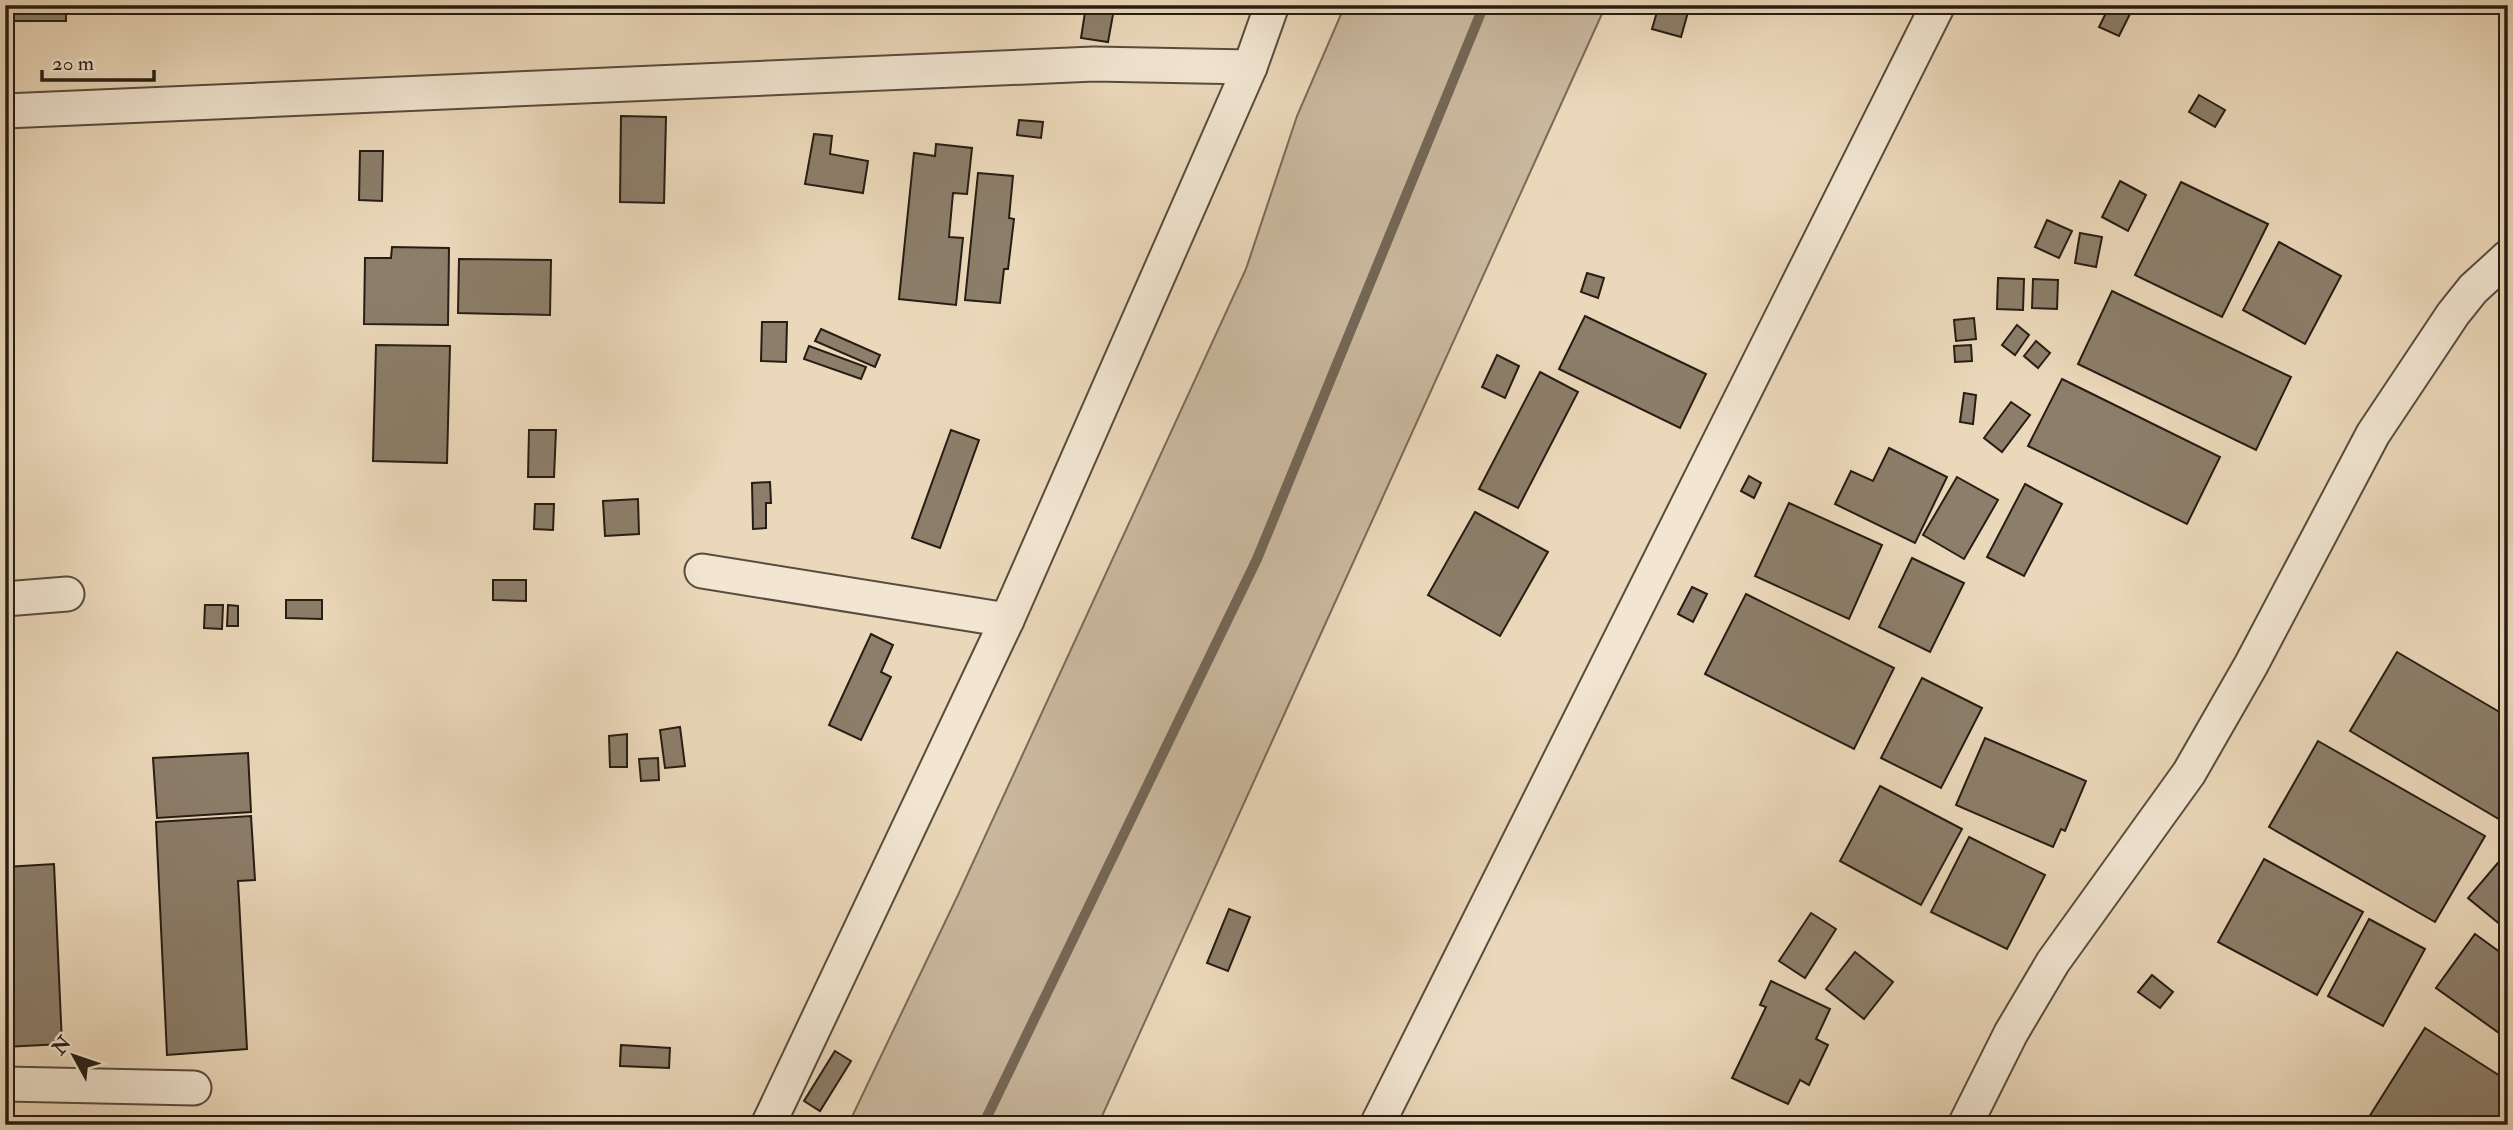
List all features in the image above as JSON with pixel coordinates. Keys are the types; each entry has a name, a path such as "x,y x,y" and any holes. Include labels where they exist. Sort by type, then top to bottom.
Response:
{"street":[{"path":"768,1125 1007,620 1250,67 1272,5"},
{"path":"1377,1125 1938,5"},
{"path":"5,111 1094,64 1250,67"},
{"path":"1965,1125 2011,1032 2053,962 2189,773 2251,665 2373,434 2473,289 2508,258"},
{"path":"702,571 1007,620"},
{"path":"5,599 67,594"},
{"path":"5,1084 194,1088"}],"shaded area":[{"path":"1345,5 1606,5 1098,1125 848,1125 958,895 1246,269 1297,116"}],"building":[{"path":"5,5 66,5 66,21 5,21"},
{"path":"1659,5 1690,5 1681,37 1652,29"},
{"path":"2110,5 2130,14 2119,36 2099,27"},
{"path":"2187,5 2204,5 2199,13"},
{"path":"1086,6 1114,9 1108,42 1081,38"},
{"path":"2199,95 2225,110 2215,127 2189,112"},
{"path":"621,116 666,117 664,203 620,202"},
{"path":"1019,120 1043,122 1041,138 1017,135"},
{"path":"814,134 832,136 830,154 868,161 863,193 805,184"},
{"path":"936,144 972,148 967,194 953,193 949,237 963,238 956,305 899,299 914,153 935,156"},
{"path":"360,151 383,151 382,201 359,200"},
{"path":"978,173 1013,176 1009,218 1014,219 1008,269 1004,269 1000,303 965,300"},
{"path":"2120,181 2146,195 2128,231 2102,217"},
{"path":"2181,182 2268,224 2222,317 2135,275"},
{"path":"2047,220 2072,231 2059,258 2035,247"},
{"path":"2080,233 2102,237 2096,267 2075,263"},
{"path":"2279,242 2341,276 2305,344 2243,310"},
{"path":"392,247 449,248 448,325 364,324 365,258 391,258"},
{"path":"459,259 551,260 550,315 458,313"},
{"path":"1587,273 1604,278 1598,298 1581,292"},
{"path":"1998,278 2024,279 2023,310 1997,309"},
{"path":"2033,279 2058,280 2057,309 2032,308"},
{"path":"2112,291 2291,377 2256,450 2078,364"},
{"path":"1585,316 1706,374 1680,428 1559,369"},
{"path":"1974,318 1976,339 1956,341 1954,320"},
{"path":"762,322 787,322 786,362 761,361"},
{"path":"2017,325 2029,335 2015,355 2002,345"},
{"path":"821,329 880,355 875,367 815,341"},
{"path":"2036,341 2050,353 2038,368 2024,356"},
{"path":"376,345 450,346 447,463 373,461"},
{"path":"1971,345 1972,361 1955,362 1954,346"},
{"path":"809,346 866,367 861,379 804,359"},
{"path":"1497,355 1519,366 1505,398 1482,387"},
{"path":"1540,372 1578,392 1518,508 1479,489"},
{"path":"2062,379 2220,457 2187,524 2028,446"},
{"path":"1964,393 1976,395 1973,424 1960,422"},
{"path":"2011,402 2030,415 2002,452 1984,438"},
{"path":"529,430 556,430 554,477 528,477"},
{"path":"951,430 979,440 940,548 912,538"},
{"path":"1889,448 1947,477 1915,543 1835,504 1851,471 1873,481"},
{"path":"1749,476 1761,483 1754,498 1741,491"},
{"path":"1957,477 1998,500 1964,559 1923,535"},
{"path":"770,482 771,503 766,503 766,528 753,529 752,483"},
{"path":"2025,484 2062,504 2024,576 1987,557"},
{"path":"638,499 639,534 605,536 603,501"},
{"path":"1789,503 1882,545 1849,619 1755,576"},
{"path":"535,504 554,504 553,530 534,529"},
{"path":"1475,512 1548,552 1500,636 1428,595"},
{"path":"1912,558 1964,583 1930,652 1879,627"},
{"path":"493,580 526,580 526,601 493,600"},
{"path":"1692,587 1707,594 1693,622 1678,614"},
{"path":"1746,594 1894,668 1854,749 1705,674"},
{"path":"286,600 322,600 322,619 286,618"},
{"path":"205,605 223,605 222,629 204,628"},
{"path":"228,605 238,606 238,626 227,626"},
{"path":"871,634 893,645 881,672 891,677 861,740 829,725"},
{"path":"2397,652 2508,717 2508,811 2502,821 2350,731"},
{"path":"1922,678 1982,708 1941,788 1881,758"},
{"path":"680,727 685,766 665,768 660,730"},
{"path":"627,734 627,767 610,767 609,736"},
{"path":"1985,738 2086,781 2065,831 2061,829 2053,847 1956,805"},
{"path":"2318,741 2485,836 2435,922 2269,827"},
{"path":"248,753 251,812 157,818 153,758"},
{"path":"658,758 659,780 641,781 639,759"},
{"path":"1880,786 1962,829 1921,905 1840,861"},
{"path":"251,816 255,880 238,881 247,1049 167,1055 156,822"},
{"path":"1969,837 2045,875 2007,949 1931,912"},
{"path":"2508,851 2508,931 2468,898"},
{"path":"2264,859 2363,912 2317,995 2218,942"},
{"path":"54,864 62,1044 5,1047 5,867"},
{"path":"1229,909 1250,917 1228,971 1207,963"},
{"path":"1811,913 1836,929 1805,978 1779,961"},
{"path":"2369,919 2425,949 2383,1026 2328,996"},
{"path":"2475,934 2508,958 2506,1038 2436,988"},
{"path":"1855,952 1893,982 1864,1019 1826,989"},
{"path":"2152,975 2173,992 2160,1008 2138,992"},
{"path":"1771,981 1830,1009 1816,1039 1828,1045 1809,1085 1800,1080 1788,1104 1732,1078 1766,1007 1760,1005"},
{"path":"2425,1028 2508,1081 2508,1104 2495,1125 2364,1125"},
{"path":"621,1045 670,1048 669,1068 620,1066"},
{"path":"835,1051 851,1061 820,1111 804,1101"}],"waterway":[{"path":"983,1125 1257,559 1484,5"}]}
